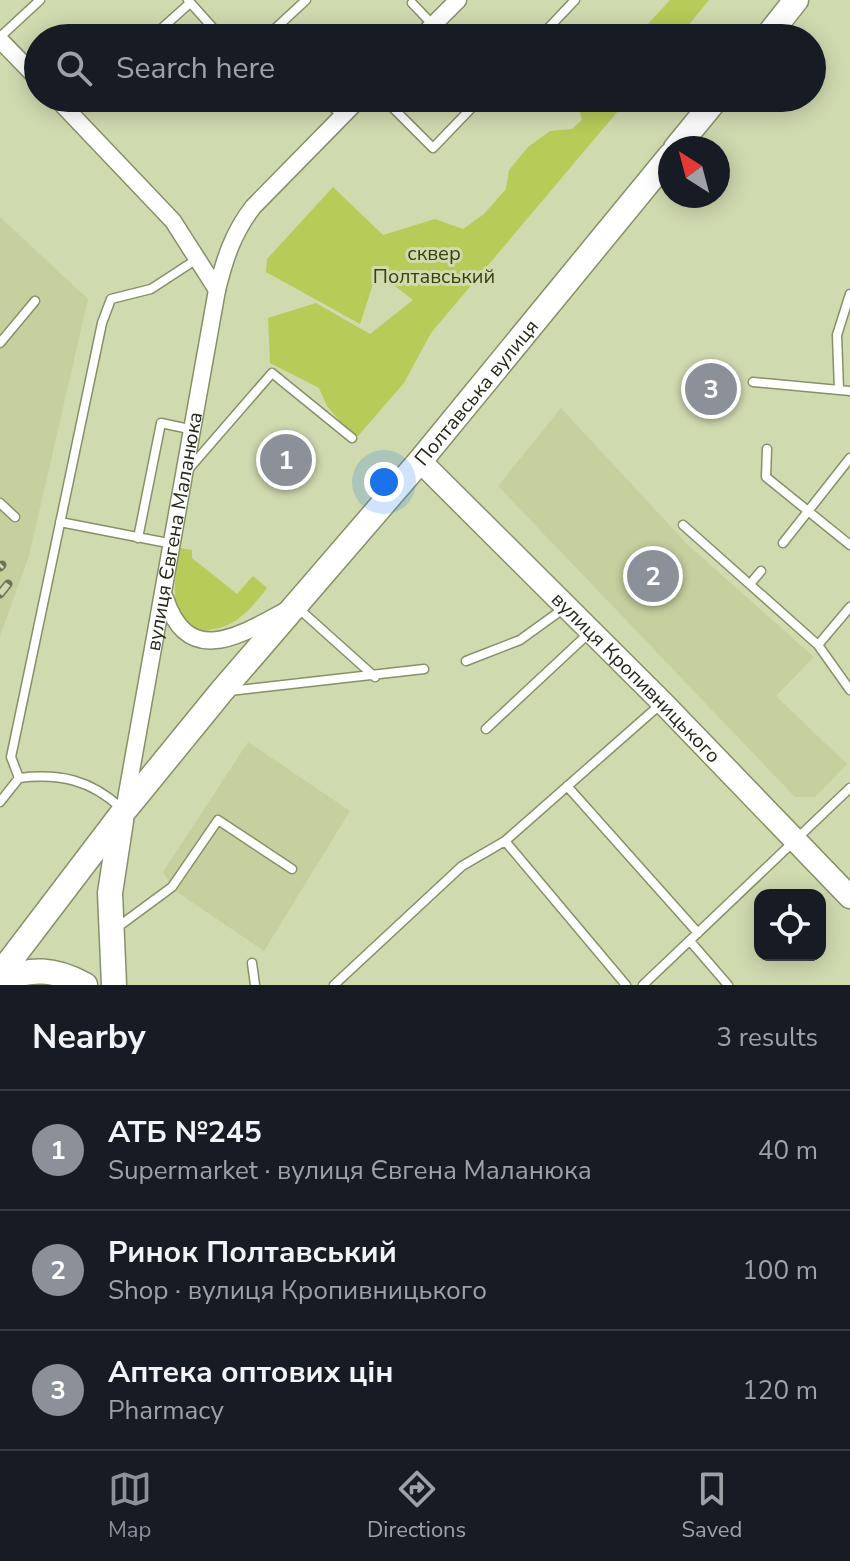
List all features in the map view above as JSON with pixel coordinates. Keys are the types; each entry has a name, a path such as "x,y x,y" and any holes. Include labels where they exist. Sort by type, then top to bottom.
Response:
{"main road":[{"path":"777,24 796,0"},
{"path":"686,136 706,112"},
{"name":"Полтавська вулиця","path":"124,811 221,692 420,461 658,171"},
{"name":"вулиця Кропивницького","path":"420,461 662,702 850,897"},
{"path":"114,985 112,862 124,811"},
{"name":"вулиця Євгена Маланюка","path":"0,974 124,811"},
{"path":"0,982 17,974 50,971 85,985"}],"street":[{"path":"434,24 458,0"},
{"path":"0,38 24,64"},
{"path":"69,112 173,221 217,290"},
{"name":"вулиця Євгена Маланюка","path":"124,811 165,597 217,290 239,225 346,112"},
{"path":"165,597 178,626 189,635 215,641 233,639 295,605"}],"lane":[{"path":"0,38 40,0"},
{"path":"280,24 306,0"},
{"path":"552,24 575,0"},
{"path":"165,24 189,1 209,24"},
{"path":"412,3 432,24"},
{"path":"338,112 342,116"},
{"path":"397,112 433,148 468,112"},
{"path":"19,778 11,757 102,323 111,299 151,289 199,258"},
{"path":"839,390 837,335 850,294"},
{"path":"0,343 35,301"},
{"path":"187,472 272,373 352,438"},
{"path":"753,382 850,391"},
{"path":"138,538 161,423 194,430"},
{"path":"767,449 766,477 850,545"},
{"path":"783,543 850,458"},
{"path":"0,503 15,517"},
{"path":"60,522 174,544"},
{"path":"683,525 818,645 850,690"},
{"path":"750,584 761,571"},
{"path":"295,605 375,677"},
{"path":"466,661 520,640 566,606"},
{"path":"818,645 850,607"},
{"path":"486,729 591,631"},
{"path":"221,692 375,677 424,669"},
{"path":"334,985 462,866 505,841 662,702"},
{"path":"0,802 19,778 46,775 99,787 124,811"},
{"path":"567,786 698,933"},
{"path":"643,985 850,788"},
{"path":"111,932 172,887 218,820 292,869"},
{"path":"505,841 626,985"},
{"path":"690,941 728,985"},
{"path":"252,963 255,985"}],"shaded area":[{"path":"0,217 88,299 29,556 0,636"},
{"path":"561,408 687,544 814,657 776,696 847,764 815,797 795,797 498,486"},
{"path":"248,742 350,811 264,951 174,890 163,872"}],"green space":[{"path":"670,0 709,0 689,24 648,24"},
{"name":"сквер Полтавський","path":"580,112 617,112 431,333 404,383 358,436 349,432 327,406 319,388 270,363 268,318 316,303 370,334 413,300 377,272 360,324 266,272 267,259 333,187 383,235 435,219 463,229 484,214 506,189 509,170 528,147 550,131 572,129 582,120"},
{"path":"180,548 192,550 192,558 237,594 253,576 267,588 237,620 219,628 196,630 186,622 176,604 175,583"}],"railway":[{"path":"0,594 8,584"}],"place":[{"name":"Аптека оптових цін","path":"711,389"},
{"name":"АТБ №245","path":"286,460"},
{"name":"Ринок Полтавський","path":"653,576"}]}
